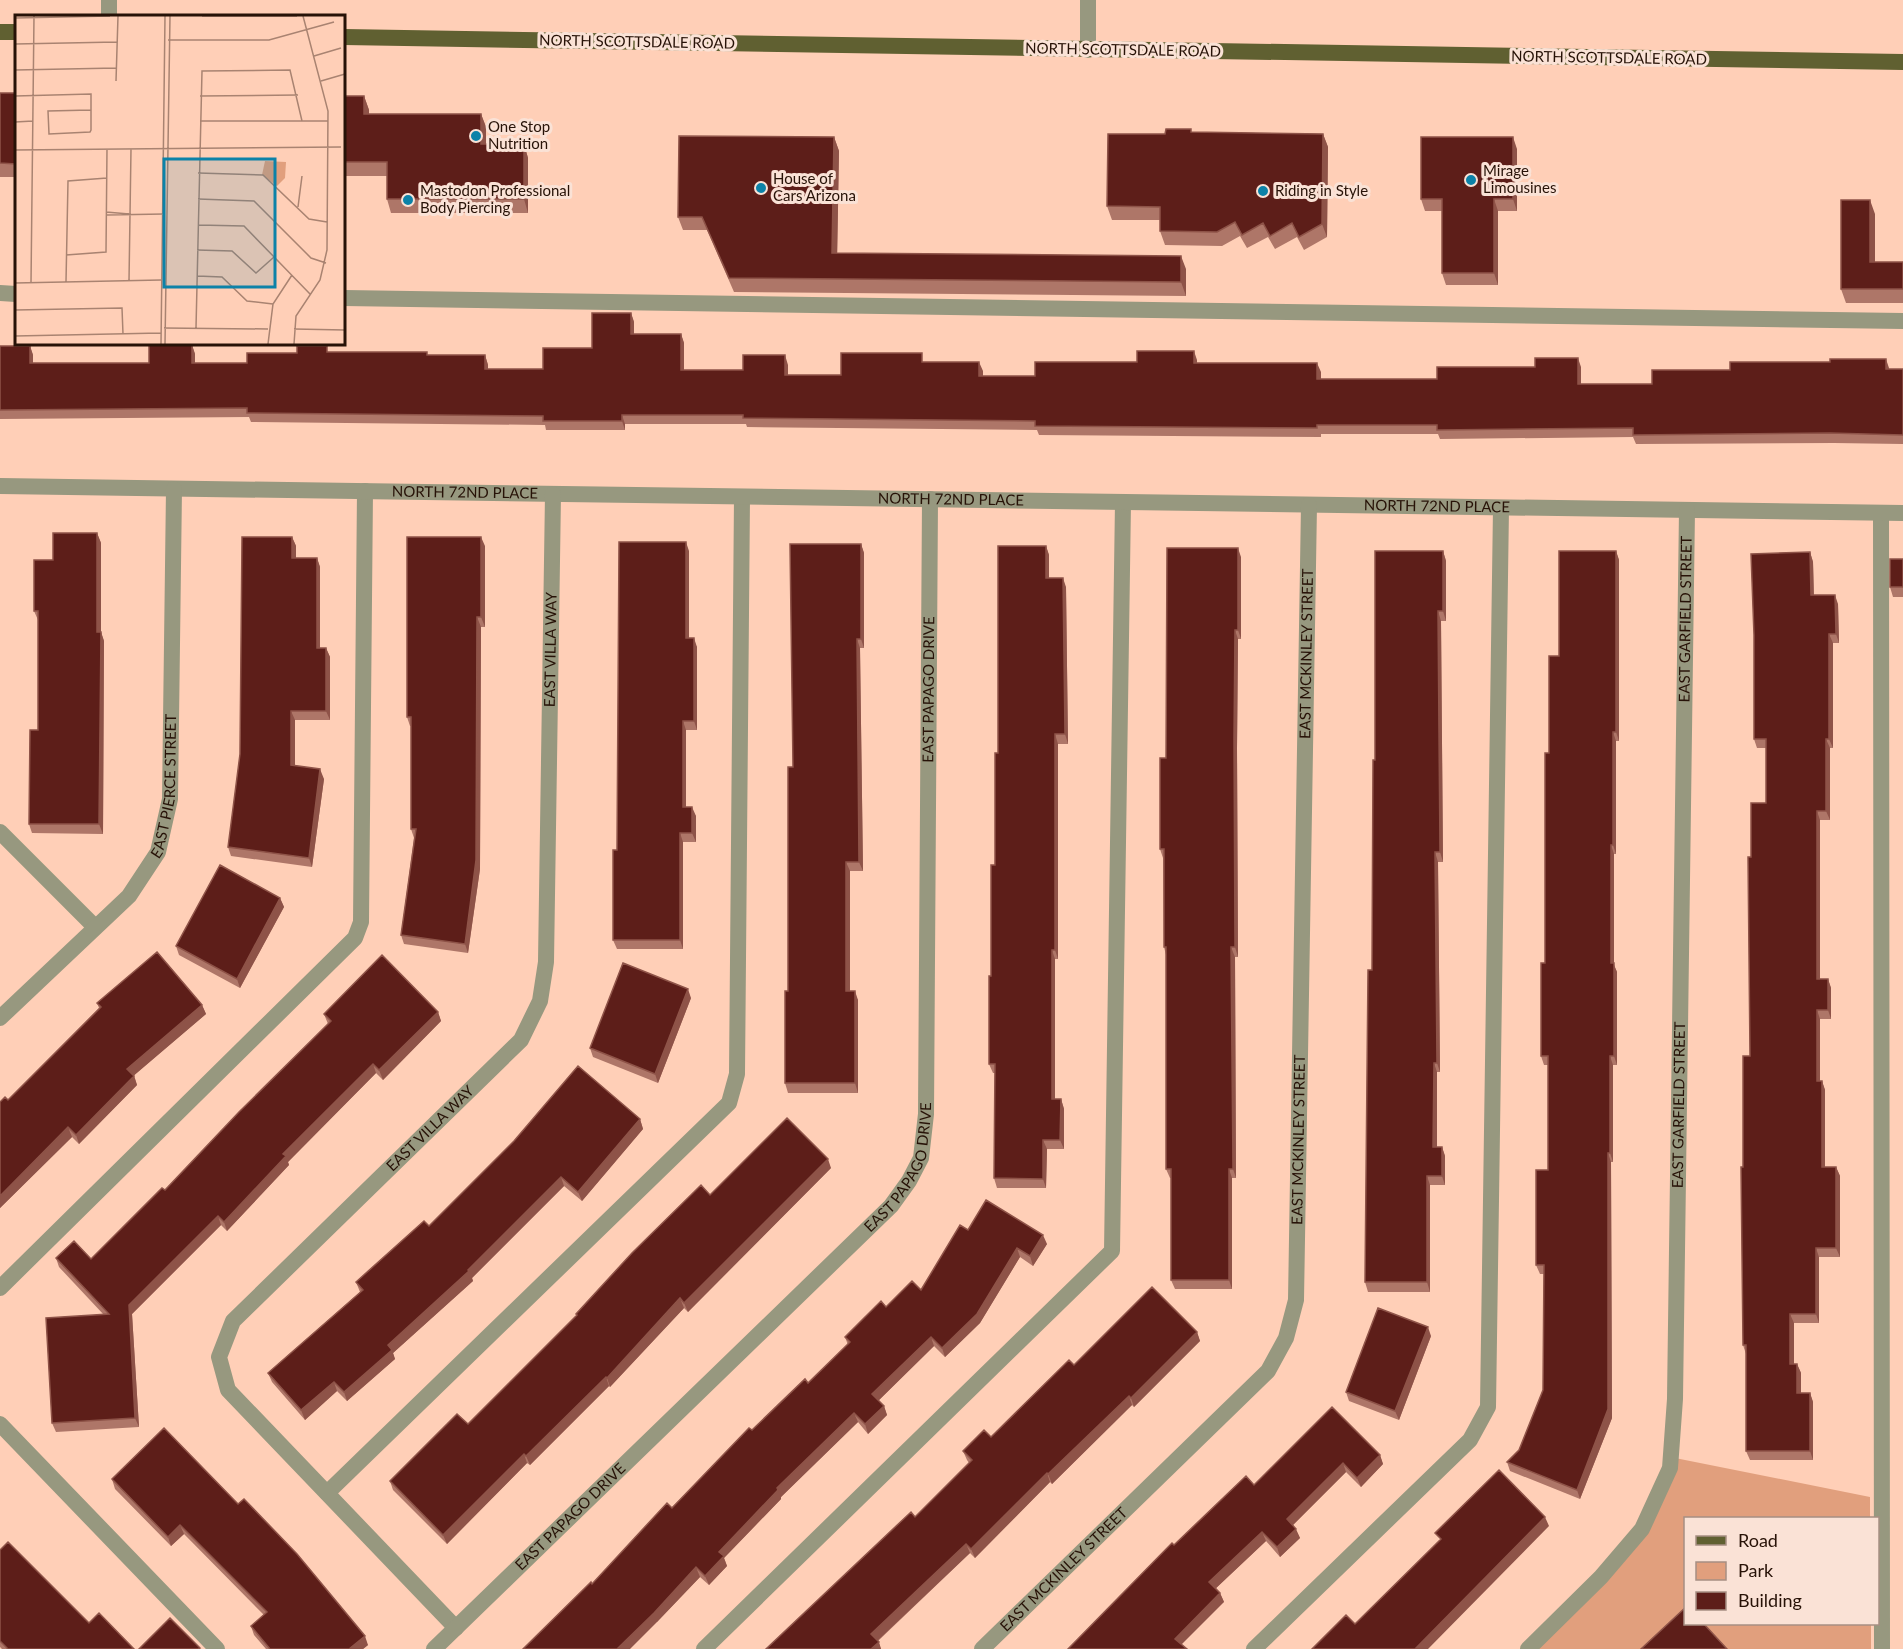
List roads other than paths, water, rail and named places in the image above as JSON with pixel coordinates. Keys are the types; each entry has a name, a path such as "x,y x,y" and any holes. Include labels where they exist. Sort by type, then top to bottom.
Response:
{"main road":[{"name":"NORTH SCOTTSDALE ROAD","path":"345,37 1903,62"}],"street":[{"path":"1088,0 1088,50"},
{"path":"0,293 15,294"},
{"path":"345,298 1903,321"},
{"name":"NORTH 72ND PLACE","path":"0,486 1903,513"},
{"name":"EAST PIERCE STREET","path":"0,1018 129,896 158,852 170,799 174,489"},
{"path":"0,1288 355,938 361,922 365,491"},
{"name":"EAST VILLA WAY","path":"456,1628 228,1390 219,1357 233,1321 521,1040 540,1001 546,962 553,494"},
{"path":"327,1493 729,1103 737,1074 742,497"},
{"name":"EAST PAPAGO DRIVE","path":"434,1649 891,1206 909,1181 921,1158 926,1114 930,499"},
{"path":"704,1649 1112,1251 1123,502"},
{"name":"EAST MCKINLEY STREET","path":"982,1649 1268,1371 1286,1338 1296,1300 1309,505"},
{"path":"1254,1649 1470,1440 1488,1407 1501,508"},
{"name":"EAST GARFIELD STREET","path":"1528,1649 1601,1577 1642,1529 1670,1468 1675,1399 1687,510"},
{"path":"1881,513 1882,1649"},
{"path":"0,832 95,927"},
{"path":"0,1424 218,1649"}],"place":[{"name":"One Stop Nutrition","path":"476,136"},
{"name":"Mirage Limousines","path":"1471,180"},
{"name":"House of Cars Arizona","path":"761,188"},
{"name":"Riding in Style","path":"1263,191"},
{"name":"Mastodon Professional Body Piercing","path":"408,200"}]}
